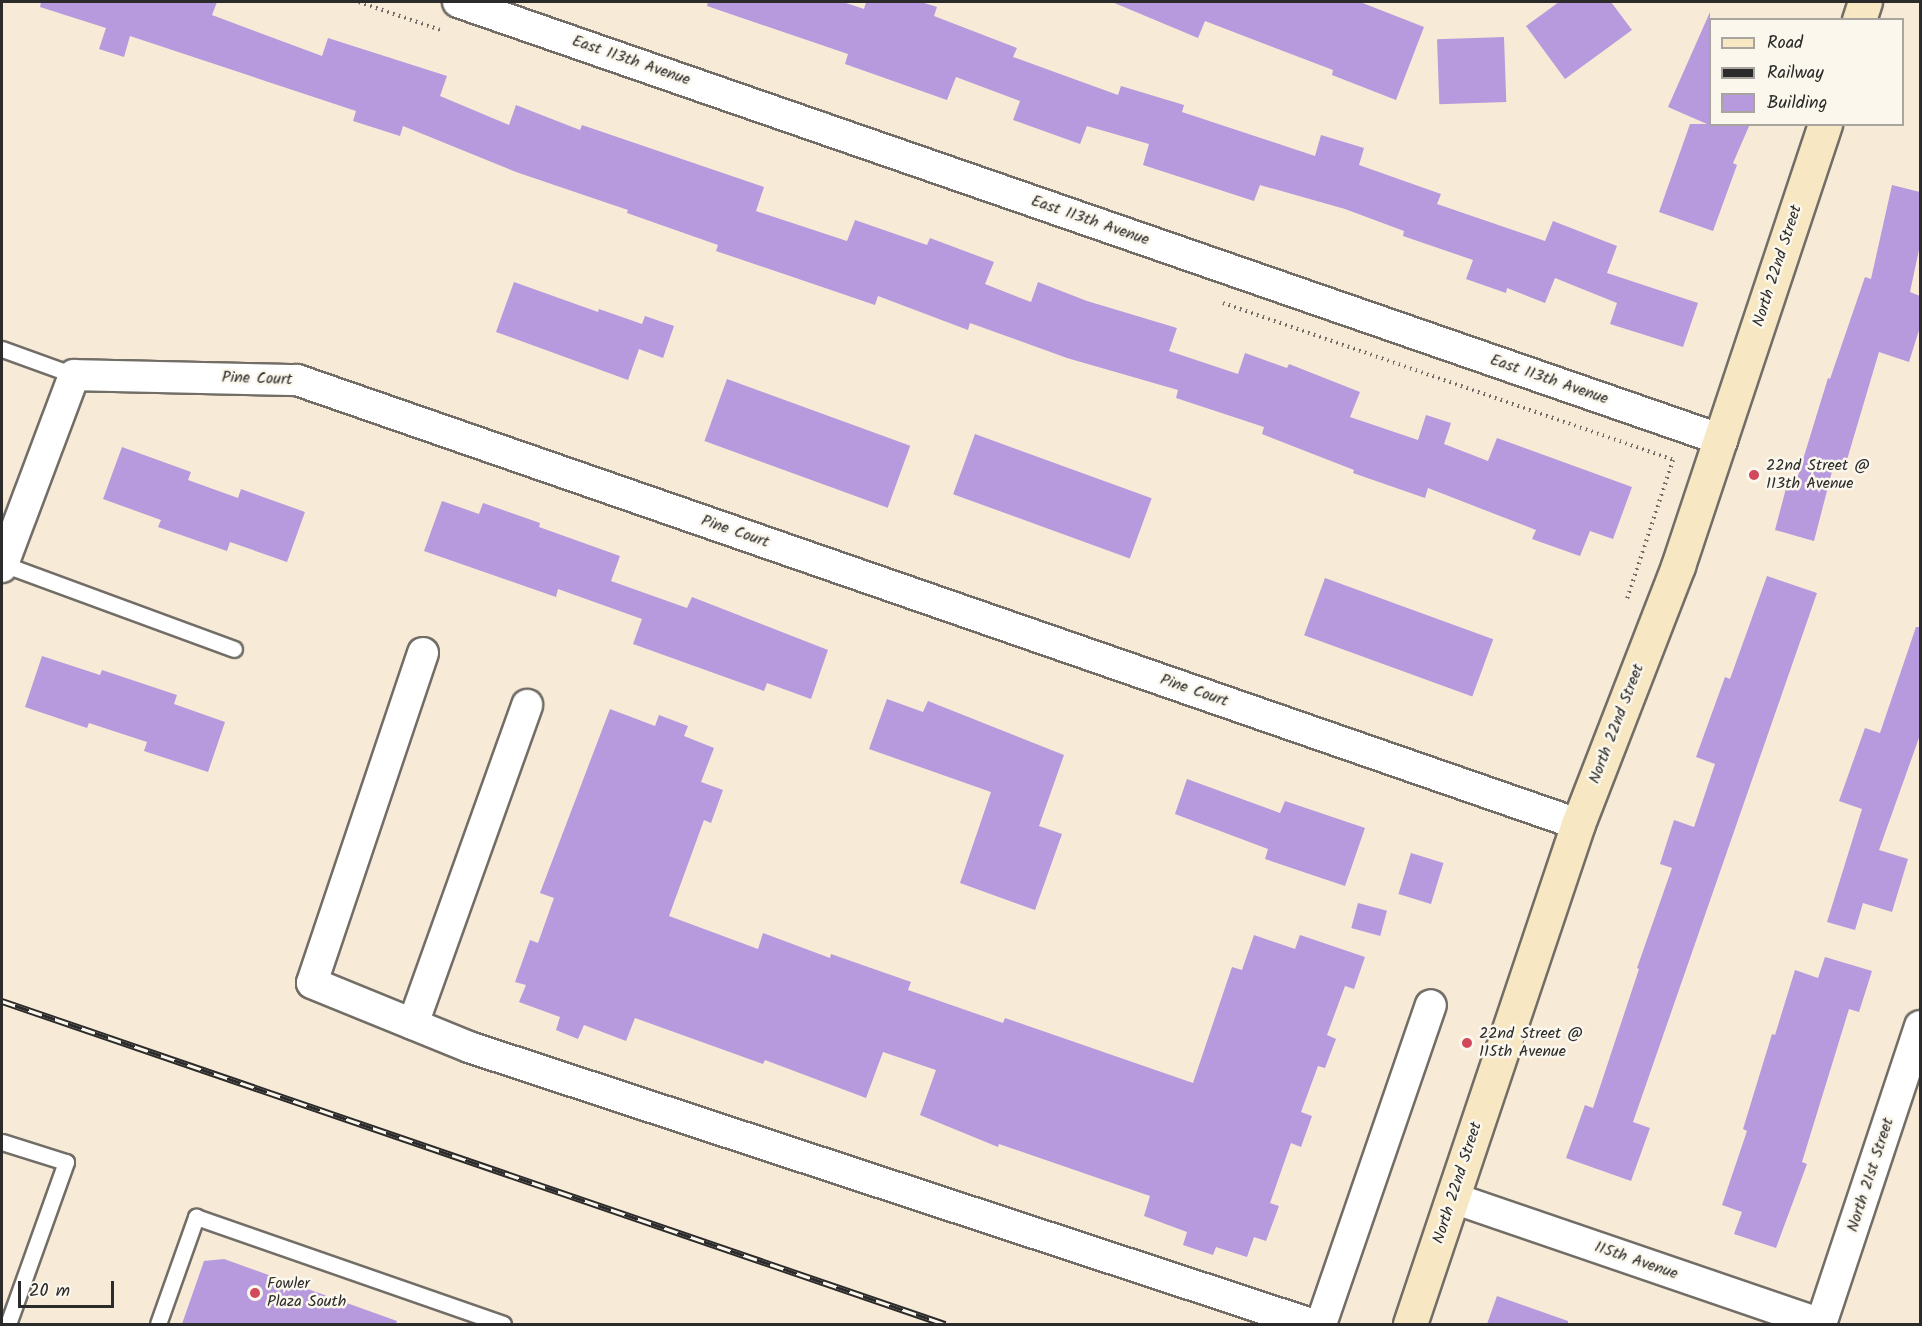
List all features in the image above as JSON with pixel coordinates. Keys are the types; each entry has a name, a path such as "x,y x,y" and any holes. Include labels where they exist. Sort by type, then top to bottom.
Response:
{"street":[{"name":"East 113th Avenue","path":"458,2 1722,440"},
{"path":"1860,18 1865,2"},
{"name":"North 22nd Street","path":"1410,1324 1578,824 1678,566 1722,440 1824,126"},
{"path":"2,565 74,375"},
{"name":"Pine Court","path":"74,375 297,380 1578,824"},
{"path":"423,653 312,983 413,1024 525,1065 1311,1324"},
{"path":"413,1024 527,705"},
{"path":"1321,1324 1431,1005"},
{"name":"North 21st Street","path":"1820,1324 1920,1026"},
{"name":"115th Avenue","path":"1453,1198 1820,1324"}],"lane":[{"path":"2,350 74,375"},
{"path":"2,565 234,649"},
{"path":"2,1142 66,1162 8,1324"},
{"path":"158,1324 196,1217 503,1324"}],"path":[{"path":"358,2 448,33"},
{"path":"1212,300 1673,460 1625,605"}],"building":[{"path":"41,2 217,2 212,15 322,56 328,38 447,76 440,96 509,125 516,105 580,130 582,125 764,187 756,211 847,241 855,220 927,245 930,238 994,262 985,284 1031,302 1038,282 1087,301 1177,328 1169,351 1238,374 1245,353 1287,368 1289,364 1360,392 1350,417 1418,440 1426,415 1451,423 1444,444 1488,461 1497,438 1632,487 1613,539 1590,531 1580,556 1532,539 1536,530 1428,488 1425,498 1353,473 1354,470 1262,434 1264,427 1176,398 1178,390 1067,358 970,323 968,330 878,296 875,305 716,251 718,245 627,213 628,210 516,172 403,126 400,136 353,121 356,111 130,36 124,57 99,49 106,28 40,7"},
{"path":"708,2 843,2 864,9 866,2 921,2 937,7 934,16 1017,48 1013,57 1118,95 1121,86 1184,105 1182,112 1315,156 1321,135 1364,148 1359,165 1441,194 1437,204 1545,241 1553,221 1617,246 1607,273 1698,303 1683,347 1610,324 1617,303 1555,278 1545,303 1507,288 1506,293 1466,279 1473,260 1403,236 1404,231 1345,209 1260,185 1254,201 1143,165 1149,144 1087,126 1080,144 1013,120 1020,101 956,77 947,100 845,64 848,54 707,6"},
{"path":"1112,2 1360,2 1424,27 1396,100 1332,75 1333,70 1205,21 1198,38"},
{"path":"1559,2 1611,2 1632,30 1565,79 1526,26"},
{"path":"1710,12 1709,126 1749,126 1733,163 1737,165 1713,231 1659,212 1690,124 1707,124 1668,107"},
{"path":"1504,37 1506,102 1439,104 1437,39"},
{"path":"1892,185 1920,192 1920,245 1910,292 1920,296 1920,327 1909,362 1879,352 1846,463 1835,460 1814,541 1775,530 1789,477 1797,479 1828,378 1830,379 1865,277 1871,279"},
{"path":"514,282 598,312 599,309 642,324 645,316 674,326 663,358 639,349 628,380 496,332"},
{"path":"727,379 910,446 888,508 704,441"},
{"path":"975,434 1152,498 1130,558 953,494"},
{"path":"122,447 191,472 188,480 238,498 241,489 305,512 287,562 230,542 227,551 158,527 161,520 103,499"},
{"path":"442,501 479,514 483,503 540,523 539,527 620,556 611,581 687,608 692,597 828,650 811,699 767,683 764,691 633,644 642,619 558,589 556,597 424,551"},
{"path":"1767,576 1817,593 1633,1122 1650,1128 1631,1181 1566,1158 1585,1105 1593,1108 1639,969 1637,968 1672,868 1660,864 1674,820 1694,827 1715,764 1696,757 1725,677 1730,679"},
{"path":"1325,578 1493,639 1472,697 1304,635"},
{"path":"1916,627 1920,627 1920,735 1879,850 1908,859 1892,912 1863,903 1855,930 1827,922 1862,809 1839,801 1865,728 1880,733"},
{"path":"42,656 100,675 102,670 177,695 174,704 225,722 208,772 144,751 147,742 89,723 87,728 25,707"},
{"path":"887,699 923,712 928,701 1064,755 1039,826 1062,834 1035,910 960,883 991,792 869,749"},
{"path":"610,709 655,726 659,715 688,726 684,736 714,748 701,782 723,790 711,823 704,820 669,916 758,949 763,933 830,958 831,954 911,982 908,990 1003,1023 1005,1018 1193,1083 1232,967 1242,970 1254,935 1295,949 1300,935 1365,957 1354,989 1345,986 1327,1035 1336,1039 1325,1068 1318,1066 1301,1112 1312,1116 1301,1147 1291,1143 1270,1203 1279,1206 1266,1241 1254,1237 1247,1257 1216,1247 1213,1255 1183,1245 1187,1232 1144,1216 1150,1196 999,1144 998,1147 920,1115 936,1070 883,1052 866,1098 765,1060 763,1064 635,1018 626,1041 584,1025 578,1039 556,1030 560,1017 519,1002 526,985 515,982 530,940 538,943 554,898 540,893"},
{"path":"1187,779 1280,813 1285,801 1365,828 1345,886 1265,859 1268,849 1175,814"},
{"path":"1411,853 1444,863 1431,904 1398,894"},
{"path":"1358,903 1387,911 1380,936 1351,928"},
{"path":"1825,957 1872,971 1859,1012 1849,1009 1802,1162 1807,1164 1776,1248 1734,1234 1742,1212 1722,1205 1747,1131 1743,1129 1772,1034 1775,1035 1795,970 1818,978"},
{"name":"Fowler Plaza South","path":"224,1259 397,1321 396,1324 182,1324 204,1261"},
{"path":"1497,1296 1568,1321 1568,1324 1487,1324"}],"railway":[{"path":"2,1001 945,1324"}],"place":[{"name":"22nd Street @ 113th Avenue","path":"1754,475"},
{"name":"22nd Street @ 115th Avenue","path":"1467,1043"},
{"name":"Fowler Plaza South","path":"255,1293"}]}
